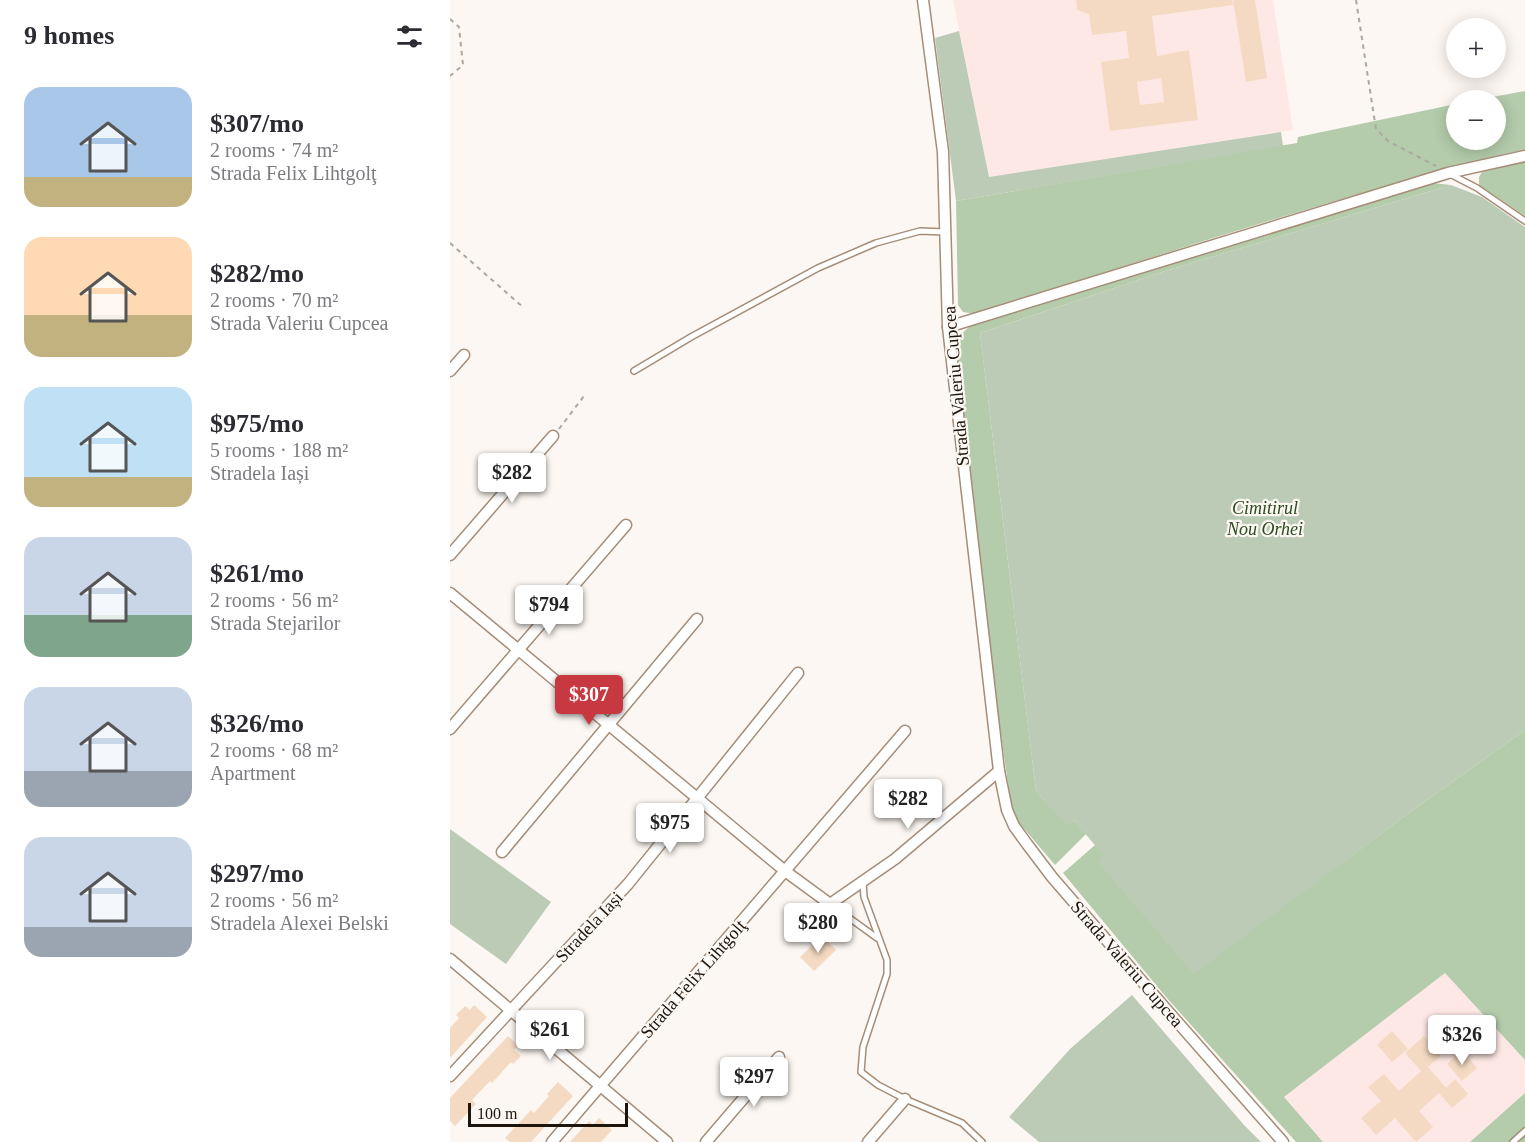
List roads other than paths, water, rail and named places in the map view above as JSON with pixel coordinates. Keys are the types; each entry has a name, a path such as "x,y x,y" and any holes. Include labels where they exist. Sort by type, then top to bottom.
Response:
{"street":[{"name":"Strada Valeriu Cupcea","path":"923,0 943,152 948,327 999,771 1007,810 1014,826 1052,877 1283,1142"},
{"path":"948,327 1449,173 1525,156"},
{"path":"450,371 464,354"},
{"path":"450,555 553,435"},
{"path":"450,729 626,525"},
{"path":"450,593 785,871 830,904 932,829 999,771"},
{"path":"502,852 697,619"},
{"name":"Stradela Iași","path":"450,1076 628,884 798,672"},
{"name":"Strada Felix Lihtgolţ","path":"552,1142 904,732"},
{"path":"450,959 667,1142"},
{"path":"706,1142 779,1057"},
{"path":"868,1142 905,1099"}],"lane":[{"path":"1449,173 1478,188 1525,221"},
{"path":"633,371 818,268 876,243 920,231 946,232"},
{"path":"863,880 864,897 887,960 887,974 863,1047 861,1072 878,1085 905,1099 962,1123 982,1142"},
{"path":"830,904 879,939"},
{"path":"1513,1142 1525,1131"}],"park label":[{"name":"Cimitirul Nou Orhei","path":"1265,518"}]}
